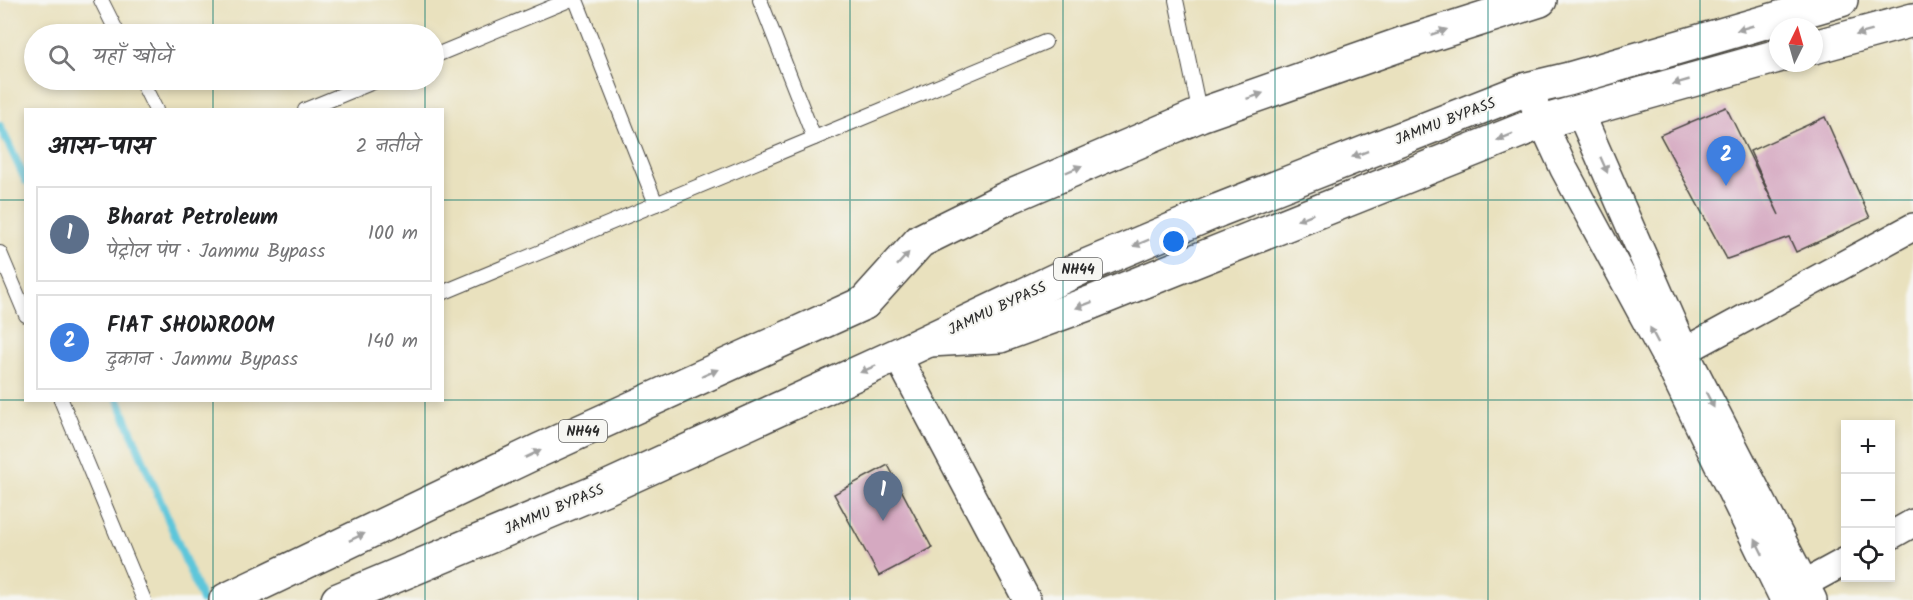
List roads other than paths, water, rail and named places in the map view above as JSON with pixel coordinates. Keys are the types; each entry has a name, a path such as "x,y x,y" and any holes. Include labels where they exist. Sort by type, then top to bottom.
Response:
{"main road":[{"path":"1200,115 1402,44 1540,0"},
{"name":"JAMMU BYPASS","path":"338,600 608,487 897,356 1081,268 1219,210 1527,88 1569,79 1841,0"},
{"path":"1823,45 1913,20"},
{"path":"930,340 1000,336 1090,303 1542,122 1769,58"},
{"name":"NH44","path":"226,600 540,450 864,303 920,241 1005,199 1200,115"}],"street":[{"path":"1527,88 1564,169 1676,356"},
{"path":"1580,112 1676,356 1792,596 1841,564"},
{"path":"1676,356 1913,227"},
{"path":"897,356 1027,600"},
{"path":"1895,533 1913,523"}],"lane":[{"path":"101,0 113,24"},
{"path":"444,52 569,0"},
{"path":"576,0 656,204"},
{"path":"760,0 814,138"},
{"path":"1176,0 1200,115"},
{"path":"444,292 1044,42"},
{"path":"146,90 155,108"},
{"path":"310,108 354,90"},
{"path":"0,253 24,310"},
{"path":"62,402 144,600"}],"waterway":[{"path":"0,126 24,177"},
{"path":"119,402 202,600"}],"place":[{"name":"FIAT SHOWROOM","path":"1726,186"},
{"name":"Bharat Petroleum","path":"883,521"}]}
